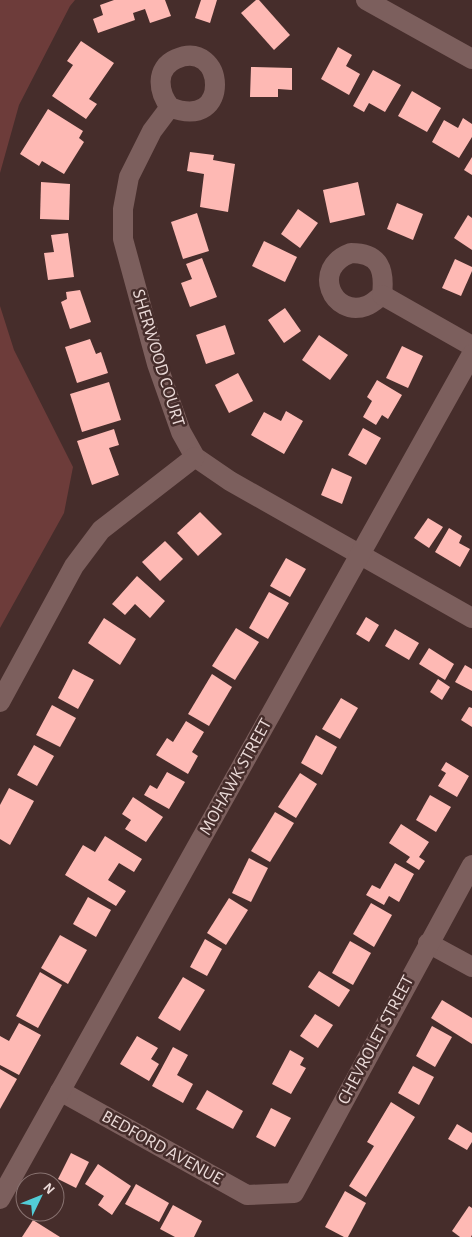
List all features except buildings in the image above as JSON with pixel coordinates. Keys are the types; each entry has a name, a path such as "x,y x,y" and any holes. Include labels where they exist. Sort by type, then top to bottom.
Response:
{"street":[{"path":"366,0 472,59"},
{"name":"SHERWOOD COURT","path":"170,107 152,131 129,177 122,210 123,239 162,380 181,432 195,457 230,481 472,618"},
{"path":"382,295 472,346"},
{"name":"MOHAWK STREET","path":"0,1199 472,354"},
{"path":"0,702 74,566 101,530 195,457"},
{"name":"CHEVROLET STREET","path":"268,1194 294,1194 428,943 472,865"},
{"path":"428,943 472,967"},
{"name":"BEDFORD AVENUE","path":"60,1091 247,1195 268,1194"}],"shaded area":[{"path":"0,0 75,0 70,6 19,105 0,173"},
{"path":"0,306 14,350 73,467 64,513 0,628"}]}
